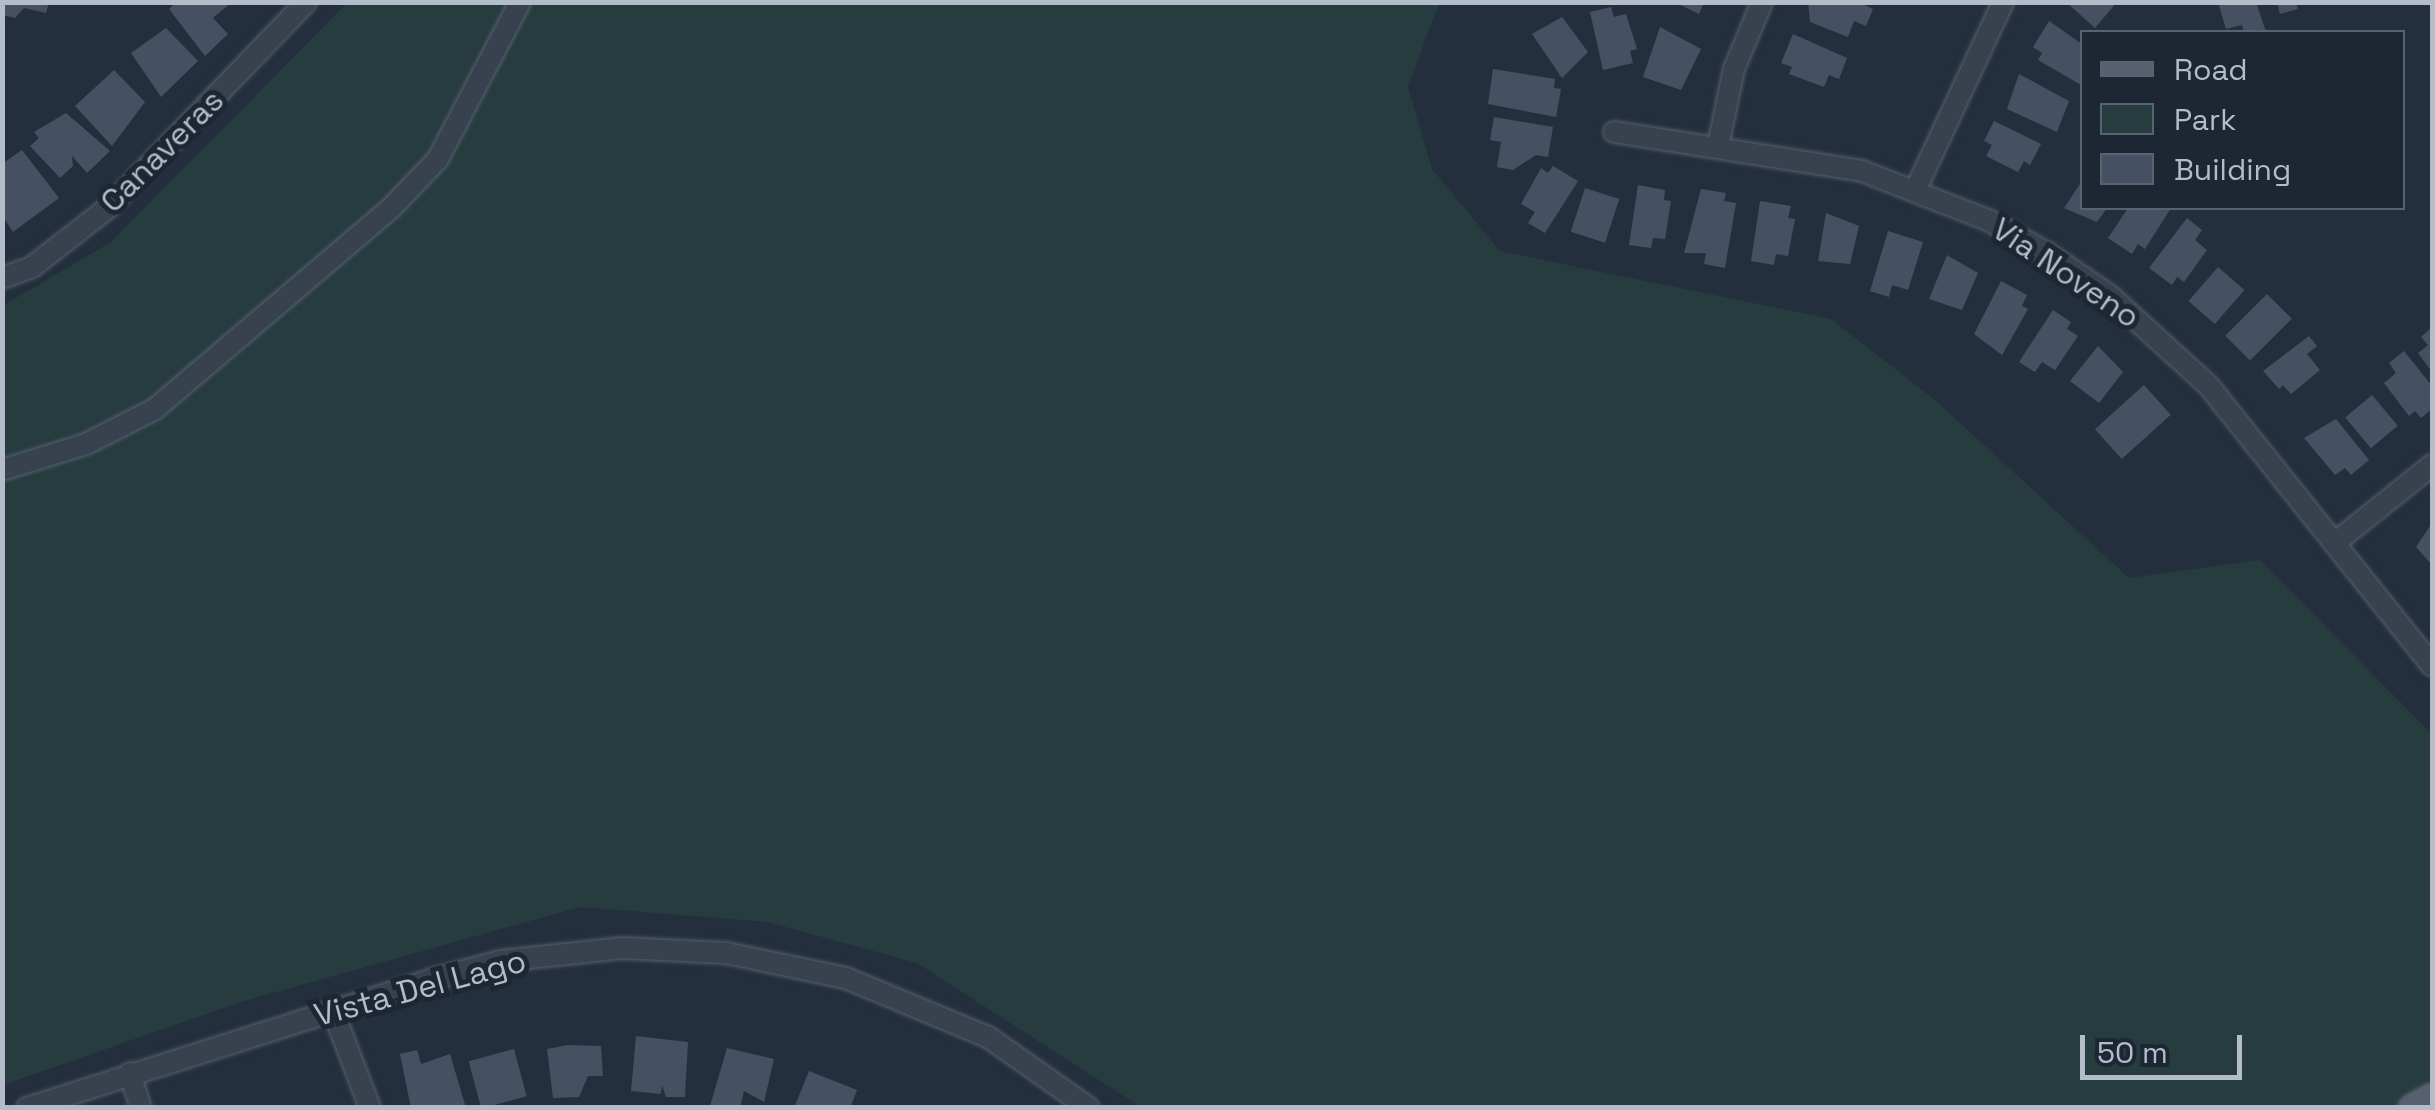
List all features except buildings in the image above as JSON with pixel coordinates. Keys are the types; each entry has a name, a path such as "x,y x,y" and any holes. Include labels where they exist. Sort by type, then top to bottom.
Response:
{"main road":[{"path":"2413,1108 2432,1098"}],"street":[{"name":"Canaveras","path":"2,278 32,267 108,207 306,2"},
{"path":"2,470 86,444 155,409 392,207 438,159 520,2"},
{"path":"1718,146 1734,69 1762,2"},
{"path":"1915,190 2003,2"},
{"name":"Via Noveno","path":"1614,132 1843,167 1915,190 1990,220 2109,295 2208,385 2432,666"},
{"path":"2336,542 2432,464"},
{"name":"Vista Del Lago","path":"27,1108 430,980 562,952 726,953 846,978 945,1016 1038,1068 1089,1108"},
{"path":"333,1011 370,1108"},
{"path":"130,1073 142,1108"}],"green space":[{"path":"347,3 1439,3 1408,87 1432,169 1500,251 1831,319 1935,400 2129,578 2260,560 2432,734 2432,1107 1141,1107 917,963 767,922 580,907 241,1002 3,1085 2,306 111,242"}]}
